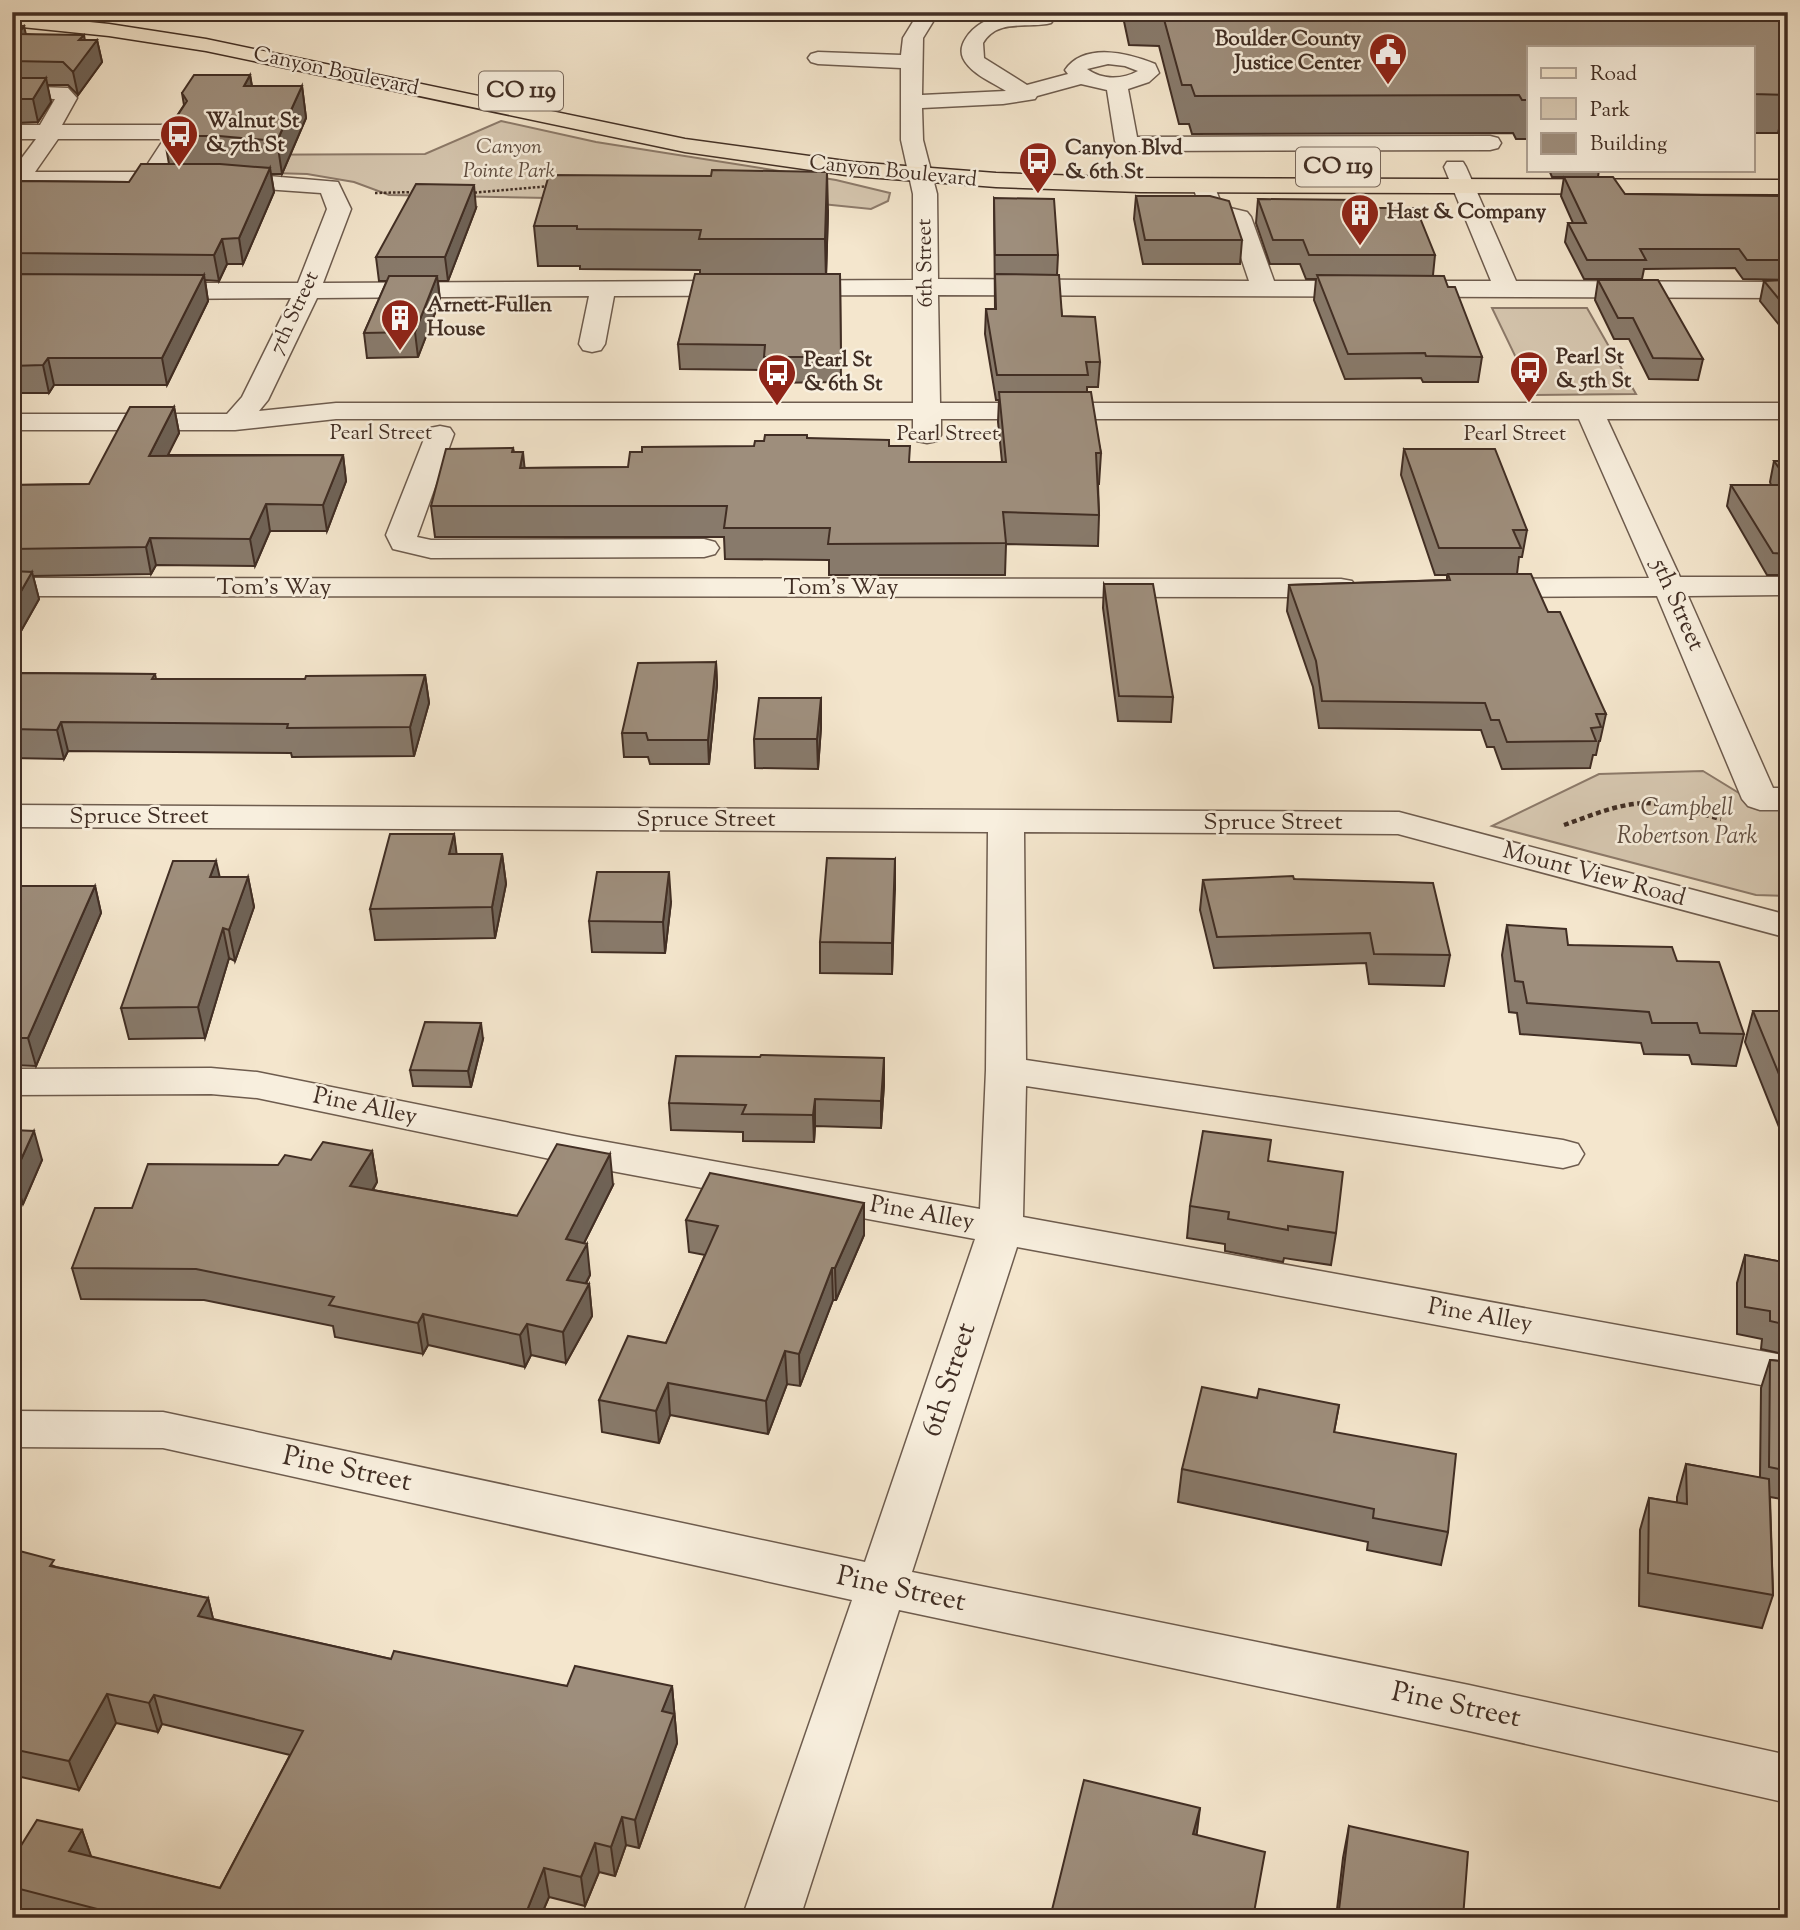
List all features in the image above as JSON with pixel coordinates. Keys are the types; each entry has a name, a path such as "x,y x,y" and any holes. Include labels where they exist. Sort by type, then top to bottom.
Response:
{"main road":[{"name":"Canyon Boulevard","path":"12,20 95,28 220,47 556,122 678,146 919,167 1075,186 1205,187 1460,177 1527,167"},
{"name":"Canyon Boulevard","path":"389,61 443,73"},
{"name":"CO 119","path":"511,89 685,124"},
{"name":"Canyon Boulevard","path":"789,141 919,167 963,160 1788,187"},
{"path":"1755,167 1788,167"}],"street":[{"name":"6th Street","path":"928,424 927,288 919,167 912,140 911,62 913,38 929,12"},
{"path":"1027,94 978,64 972,49 979,33 992,25 1010,20 1044,19"},
{"path":"818,58 911,62"},
{"path":"1096,59 1129,60 1144,65 1149,70 1148,75 1140,79 1116,83 1082,77 1076,73 1075,68 1096,59"},
{"path":"911,102 978,101 1027,94 1082,77"},
{"path":"1116,83 1126,141 1136,144 1490,143"},
{"path":"12,92 60,93 66,98 51,126 52,132 15,179"},
{"path":"12,132 179,132 149,179 15,179"},
{"path":"1460,177 1506,288"},
{"name":"7th Street","path":"149,179 299,182 330,187 339,209 307,292 254,400 235,422"},
{"path":"1205,187 1211,210 1239,217 1264,288"},
{"path":"592,344 603,288"},
{"path":"133,290 1788,290"},
{"name":"Pearl Street","path":"12,422 235,422 336,411 928,424"},
{"name":"Pearl Street","path":"235,422 303,433 440,434 928,424 1595,423 1788,411"},
{"name":"Pearl Street","path":"1595,423 1788,435"},
{"name":"5th Street","path":"1595,423 1670,587 1774,799"},
{"path":"440,434 401,535 404,543 410,546 430,549 704,548"},
{"path":"1458,588 1788,586"},
{"name":"Tom's Way","path":"12,587 1374,588"},
{"name":"Spruce Street","path":"12,816 1399,823"},
{"name":"6th Street","path":"771,1918 1001,1228 1006,1070 1006,821"},
{"name":"Mount View Road","path":"1399,823 1788,927"},
{"path":"1006,1070 1563,1154"},
{"name":"Pine Alley","path":"12,1082 211,1081 257,1085 574,1150 1788,1373"},
{"name":"Pine Street","path":"12,1429 163,1430 882,1586 1469,1708 1788,1779"}],"path":[{"path":"460,193 552,186"},
{"path":"369,193 420,192"},
{"path":"1497,848 1628,805 1646,803 1671,806 1751,828 1774,799"}],"green space":[{"name":"Canyon Pointe Park","path":"501,121 596,142 836,180 890,193 888,201 871,209 812,203 389,195 354,182 307,174 207,171 212,155 425,154"},
{"path":"1492,308 1587,308 1636,394 1534,395"},
{"name":"Campbell Robertson Park","path":"1703,771 1757,804 1788,811 1788,896 1756,895 1492,826 1599,774"}],"building":[{"path":"1162,12 1676,12 1788,16 1788,91 1783,91 1787,95 1755,94 1755,46 1527,46 1527,100 1522,100 1519,95 1195,96 1191,85 1182,85"},
{"path":"12,25 24,26 18,34 84,35 79,40 97,40 73,72 63,62 12,61"},
{"path":"194,75 250,75 244,86 302,86 277,141 219,136 164,136 187,101 182,93"},
{"path":"12,78 46,78 33,99 12,99"},
{"path":"141,164 220,164 270,168 239,238 222,239 214,255 12,253 12,181 129,182"},
{"path":"712,170 827,172 825,239 699,239 701,230 534,226 549,175 711,176"},
{"path":"1564,177 1613,177 1625,194 1788,196 1788,260 1747,260 1739,249 1640,249 1646,260 1587,260 1568,223 1586,223"},
{"path":"416,184 474,185 445,257 376,257"},
{"path":"1136,196 1210,196 1229,201 1242,240 1145,240"},
{"path":"994,198 1054,199 1058,255 995,255"},
{"path":"1258,199 1361,200 1364,208 1416,208 1435,255 1309,255 1303,240 1273,240"},
{"path":"12,274 204,275 162,358 48,358 43,365 12,366"},
{"path":"695,274 840,274 841,357 764,357 765,345 678,344"},
{"path":"995,274 1059,275 1062,316 1095,317 1100,362 1086,362 1088,375 997,375 986,309 996,309"},
{"path":"1317,275 1444,276 1448,287 1455,287 1482,357 1426,356 1425,353 1348,354"},
{"path":"389,276 437,276 415,332 364,333"},
{"path":"1598,280 1658,280 1703,359 1653,358 1633,318 1618,318"},
{"path":"1788,280 1788,310 1764,281"},
{"path":"999,392 1091,392 1101,453 1096,453 1099,515 1003,512 1006,543 828,544 830,528 724,528 727,506 431,506 446,449 513,448 512,452 523,452 520,468 628,467 630,452 642,452 642,447 754,446 755,441 764,441 765,435 807,435 807,438 889,440 889,446 910,446 909,462 1006,462"},
{"path":"130,407 174,407 149,456 343,455 323,505 266,504 250,539 150,538 146,547 12,549 12,485 89,484"},
{"path":"1404,449 1495,449 1527,530 1513,530 1521,548 1439,548"},
{"path":"1774,461 1788,461 1788,481"},
{"path":"1731,485 1788,485 1788,554 1773,553"},
{"path":"12,571 32,572 12,607"},
{"path":"1448,574 1531,574 1548,612 1560,612 1606,714 1596,714 1601,727 1591,728 1596,741 1507,742 1499,720 1491,720 1485,703 1322,701 1316,661 1289,585 1450,580"},
{"path":"1104,584 1153,584 1173,697 1119,696"},
{"path":"716,662 708,740 648,740 646,733 622,733 638,663"},
{"path":"12,673 155,674 152,679 305,679 306,676 425,675 410,727 287,728 288,724 61,722 57,730 12,729"},
{"path":"759,698 821,698 817,739 754,739"},
{"path":"390,834 454,834 449,854 502,854 492,907 370,909"},
{"path":"827,858 895,859 892,943 820,942"},
{"path":"173,861 216,861 210,877 248,877 229,930 223,928 198,1007 121,1008"},
{"path":"597,872 669,872 663,922 589,921"},
{"path":"1293,876 1294,879 1433,883 1450,955 1374,954 1370,933 1217,937 1203,880"},
{"path":"12,886 95,886 28,1038 12,1038"},
{"path":"1507,925 1566,929 1568,945 1672,947 1677,961 1719,962 1744,1034 1700,1033 1697,1023 1652,1023 1649,1012 1527,1003 1523,982 1515,981"},
{"path":"1753,1011 1788,1011 1788,1096"},
{"path":"425,1022 481,1023 468,1071 410,1070"},
{"path":"676,1056 884,1058 881,1101 815,1099 813,1115 742,1114 746,1105 669,1103"},
{"path":"12,1130 34,1131 14,1175 12,1175"},
{"path":"1203,1131 1271,1140 1268,1161 1343,1172 1336,1233 1288,1226 1288,1230 1228,1219 1229,1212 1190,1206"},
{"path":"323,1142 372,1151 350,1186 517,1216 557,1144 610,1154 566,1239 587,1244 567,1280 589,1284 563,1332 527,1324 520,1335 423,1314 418,1323 329,1305 334,1297 196,1269 72,1268 95,1208 132,1208 148,1164 278,1165 285,1155 311,1160"},
{"path":"710,1173 864,1203 835,1268 832,1268 799,1354 785,1351 766,1401 668,1383 656,1411 599,1400 628,1336 666,1343 718,1226 686,1220"},
{"path":"1745,1255 1788,1263 1788,1325 1770,1321 1770,1311 1745,1307"},
{"path":"1770,1360 1788,1362 1788,1471 1769,1467"},
{"path":"1202,1387 1257,1398 1259,1389 1339,1405 1334,1432 1456,1454 1448,1532 1373,1518 1374,1509 1182,1469"},
{"path":"1686,1464 1769,1479 1773,1595 1648,1573 1649,1498 1687,1504"},
{"path":"12,1549 54,1560 50,1566 208,1598 198,1616 391,1659 394,1651 567,1686 575,1666 672,1686 662,1711 674,1714 635,1820 622,1817 611,1847 595,1843 581,1877 544,1868 524,1918 132,1918 12,1887 12,1860 37,1820 82,1830 69,1851 220,1888 303,1731 154,1695 149,1703 107,1694 69,1761 12,1749"},
{"path":"1084,1780 1200,1808 1193,1834 1265,1852 1253,1918 1050,1918"},
{"path":"1349,1826 1468,1852 1463,1918 1338,1918"}],"place":[{"name":"Boulder County Justice Center","path":"1388,86"},
{"name":"Walnut St & 7th St","path":"179,168"},
{"name":"Canyon Blvd & 6th St","path":"1038,195"},
{"name":"Hast & Company","path":"1360,247"},
{"name":"Arnett-Fullen House","path":"400,352"},
{"name":"Pearl St & 5th St","path":"1529,404"},
{"name":"Pearl St & 6th St","path":"777,407"}]}
